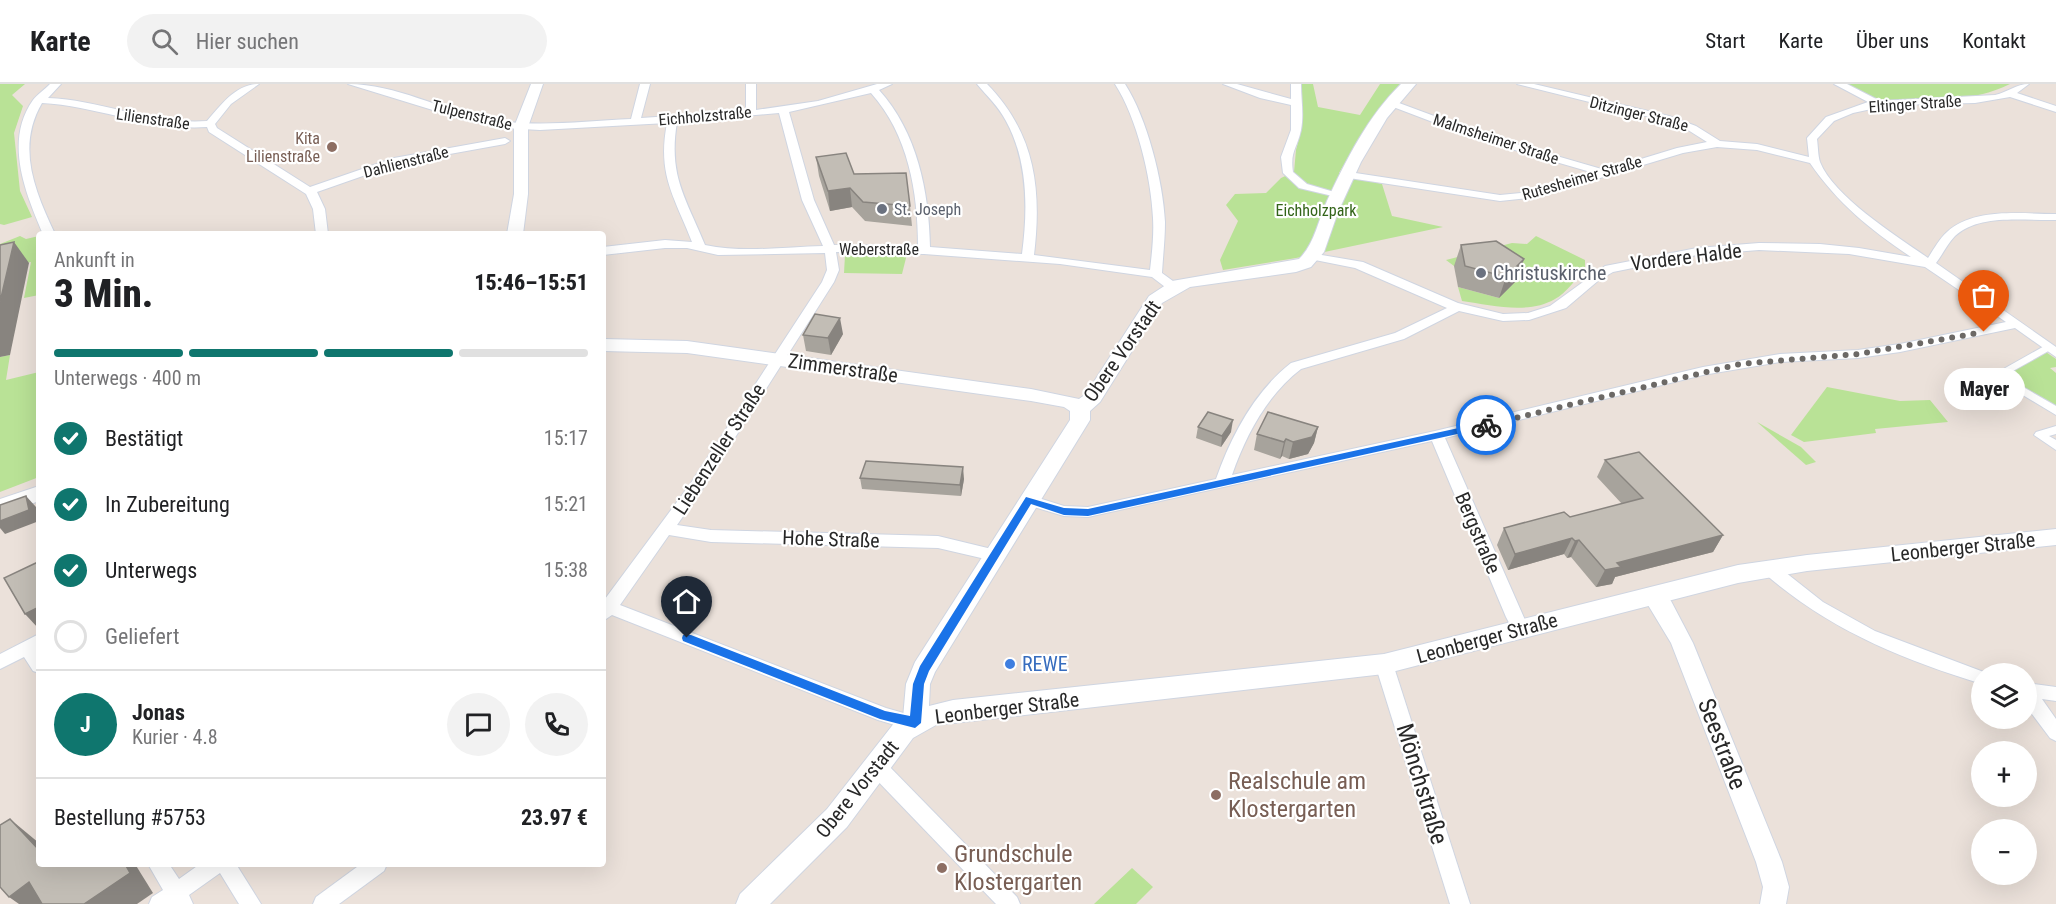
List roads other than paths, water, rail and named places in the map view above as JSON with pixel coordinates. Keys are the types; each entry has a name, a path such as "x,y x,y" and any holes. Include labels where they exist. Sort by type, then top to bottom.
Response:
{"main road":[{"path":"1314,256 1337,196 1391,103 1409,84"},
{"name":"Obere Vorstadt","path":"750,904 837,818 899,736 915,723 918,684 924,669 1080,420 1080,409 1093,398 1155,300 1173,287 1196,280 1296,267 1314,256"},
{"name":"Zimmerstraße","path":"606,345 687,347 779,359 1031,394 1070,402 1080,409"},
{"path":"0,507 36,494"},
{"name":"Leonberger Straße","path":"915,723 953,711 1384,664 1653,595 1770,568 2056,537"}],"street":[{"path":"48,231 33,201 26,177 23,134 33,107 56,84"},
{"path":"210,124 228,102 254,84"},
{"name":"Tulpenstraße","path":"353,84 493,123 521,127"},
{"path":"515,231 521,194 521,127 537,84"},
{"path":"635,121 645,84"},
{"path":"751,84 751,112"},
{"name":"Eichholzstraße","path":"521,127 673,119 751,112 783,108 858,88 873,89 886,84"},
{"path":"982,84 1008,114 1027,161 1031,185 1033,227 1028,257"},
{"path":"1120,84 1127,92 1143,141 1159,217 1156,274 1173,287"},
{"path":"1228,84 1298,104"},
{"path":"1296,84 1298,104 1296,130 1286,157 1288,173 1303,186 1337,196"},
{"name":"Ditzinger Straße","path":"1522,84 1665,118 1692,128 1717,144"},
{"path":"1839,84 1879,104"},
{"name":"Eltinger Straße","path":"1814,161 1814,139 1818,129 1829,120 1843,114 1879,104 1976,101 2010,94 2025,84"},
{"path":"873,89 884,101 903,135 917,174 925,232 924,250"},
{"path":"2010,94 2056,109"},
{"name":"Lilienstraße","path":"38,100 75,103 161,122 210,124 213,130 309,191"},
{"name":"Malmsheimer Straße","path":"1391,103 1494,141 1602,172"},
{"name":"Liebenzeller Straße","path":"606,608 667,529 779,359 828,282 833,270 830,249 808,200 783,108"},
{"path":"673,119 667,141 667,167 678,200 700,246"},
{"name":"Dahlienstraße","path":"309,191 398,160 505,141"},
{"name":"Rutesheimer Straße","path":"1349,175 1500,198 1533,195 1602,172 1681,150 1717,144 1757,147 1814,161"},
{"path":"1814,161 1829,186 1852,208 2052,350 1996,376 2056,411"},
{"path":"309,191 319,209 322,231"},
{"path":"1930,264 1946,239 1962,227 1989,220 2056,217"},
{"name":"Weberstraße","path":"606,251 665,244 700,246 718,251 924,250 1028,257 1156,274"},
{"name":"Vordere Halde","path":"1314,256 1359,265 1457,308 1503,316 1540,314 1566,303 1597,273 1608,268 1628,263 1718,251 1779,247 1817,248 1930,264"},
{"path":"1222,482 1227,467 1264,400 1288,370 1397,337 1441,319 1457,308"},
{"path":"1029,500 1064,512 1088,512 1435,436 1740,364 1900,348 2016,324"},
{"path":"2056,430 2040,435 2056,446"},
{"name":"Bergstraße","path":"1435,436 1442,444 1514,618 1521,628"},
{"name":"Hohe Straße","path":"667,529 711,536 938,542 994,555"},
{"path":"1770,568 1809,601 1874,640 1971,673"},
{"name":"Seestraße","path":"1653,595 1663,608 1682,643 1768,862 1776,887 1778,903"},
{"path":"606,609 884,715 915,723"},
{"path":"0,662 33,644"},
{"name":"Mönchstraße","path":"1384,664 1460,904"},
{"path":"2037,692 2056,694"},
{"path":"2037,706 2056,733"},
{"path":"876,766 1010,904"},
{"path":"159,867 172,900 213,867"},
{"path":"227,867 251,904"},
{"path":"323,904 372,867"}],"place":[{"name":"Kita Lilienstraße","path":"332,147"},
{"name":"St. Joseph","path":"882,209"},
{"name":"Christuskirche","path":"1481,273"},
{"name":"Mayer","path":"1984,332"},
{"name":"REWE","path":"1010,664"},
{"name":"Realschule am Klostergarten","path":"1216,795"},
{"name":"Grundschule Klostergarten","path":"942,868"}],"park label":[{"name":"Eichholzpark","path":"1316,210"}]}
